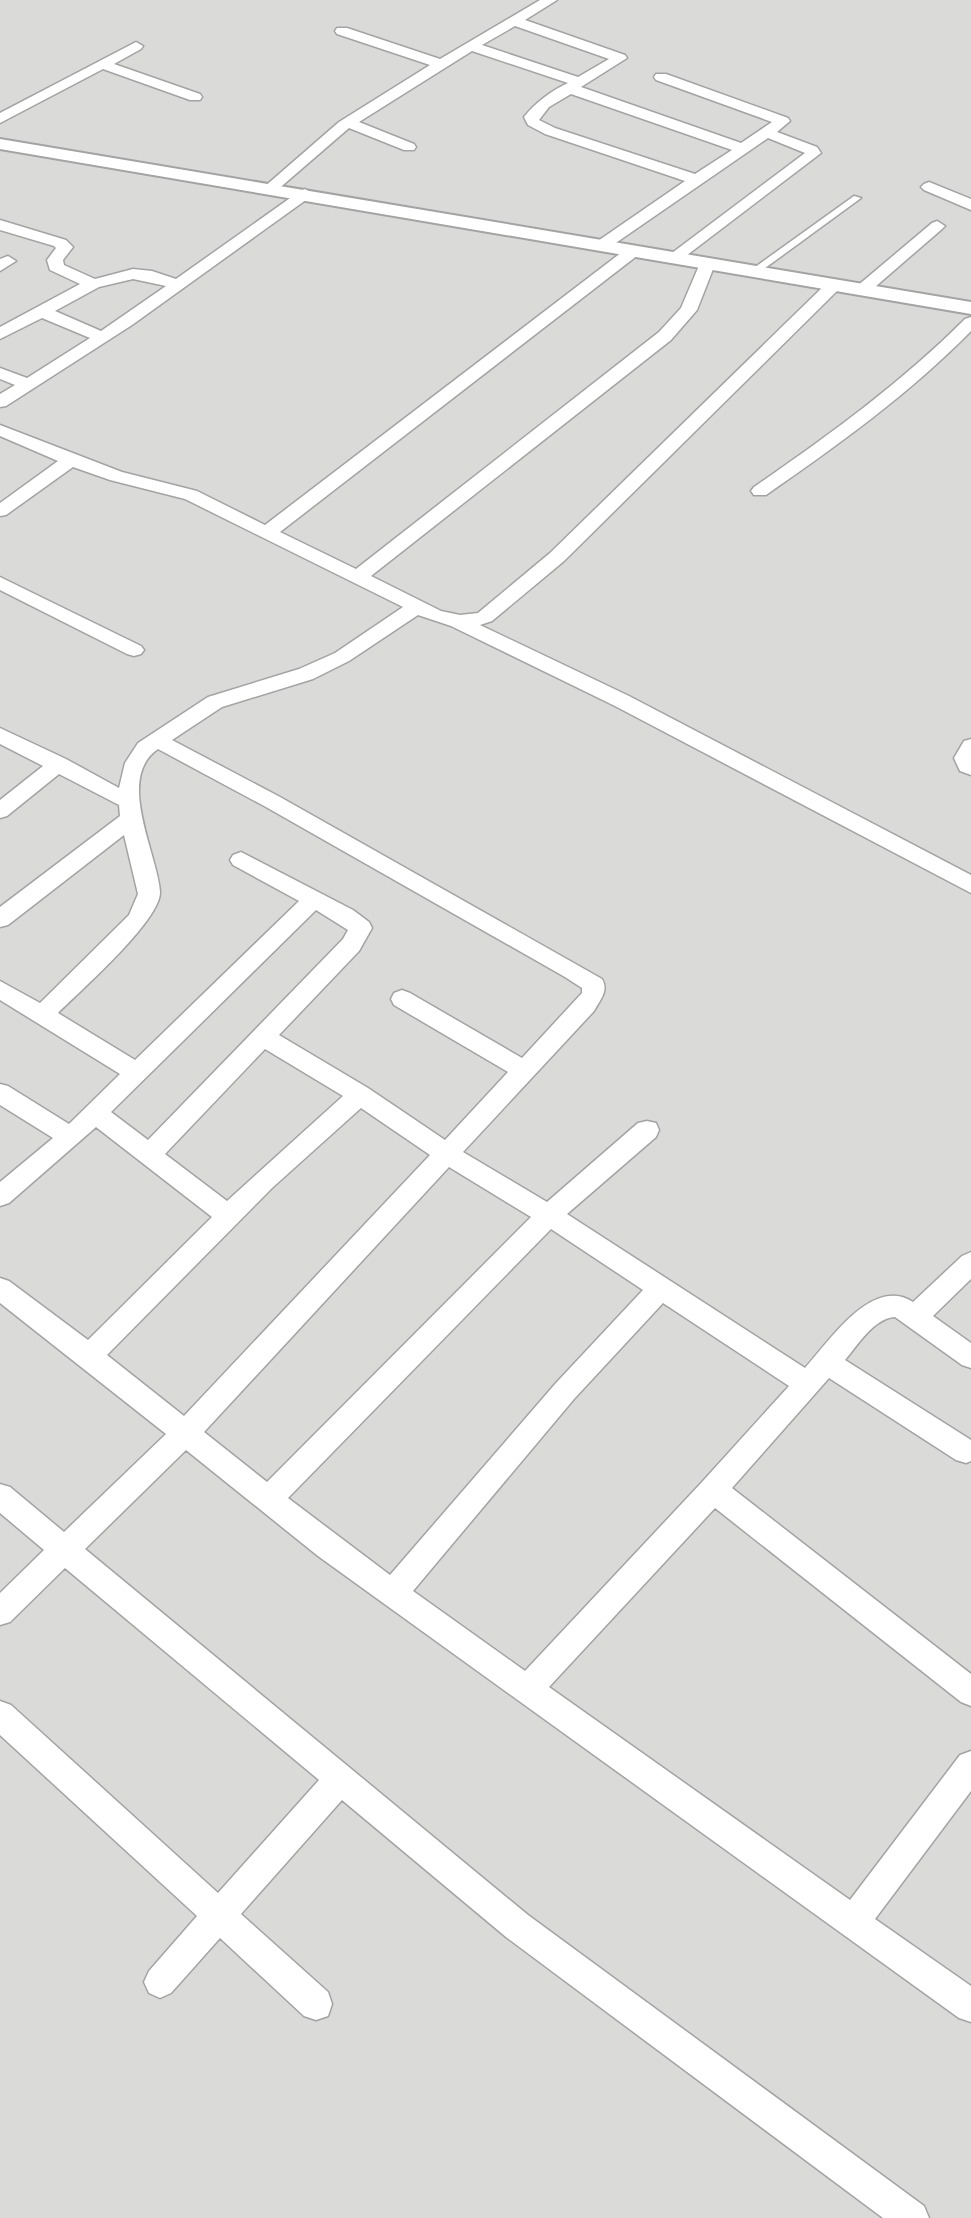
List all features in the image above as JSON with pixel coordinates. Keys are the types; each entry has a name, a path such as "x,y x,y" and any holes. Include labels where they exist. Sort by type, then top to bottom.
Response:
{"street":[{"path":"271,188 348,123 441,64 550,0"},
{"path":"514,21 620,58 536,110 531,117 533,122 550,131 697,180"},
{"path":"342,31 441,64"},
{"path":"0,119 136,46"},
{"path":"471,46 744,149"},
{"path":"104,65 195,97"},
{"path":"601,246 783,121 661,77"},
{"path":"348,123 409,147"},
{"path":"672,259 814,153 812,150 767,134"},
{"path":"1,145 271,188 672,259 971,308"},
{"path":"929,187 970,204"},
{"path":"0,402 102,337 305,194"},
{"path":"0,225 60,243 65,247 55,260 56,267 93,284"},
{"path":"862,290 938,226"},
{"path":"266,533 632,252"},
{"path":"357,578 665,336 689,310 707,264"},
{"path":"0,334 93,284 133,274 152,276 177,284"},
{"path":"458,622 476,621 485,616 556,557 834,285"},
{"path":"40,311 102,337"},
{"path":"760,491 827,445 904,385 945,350 971,322"},
{"path":"0,373 28,384"},
{"path":"0,430 116,476 190,495 417,607 458,622 622,701 971,885"},
{"path":"4,505 67,463 74,461"},
{"path":"0,584 134,650"},
{"path":"42,1015 138,919 146,904 148,894 129,810 137,756 214,702 306,674 342,657 417,607"},
{"path":"0,735 59,764 129,810"},
{"path":"0,1612 185,1433 525,1071 586,1005 593,993 594,985 387,866 157,740"},
{"path":"971,746 964,758 971,768"},
{"path":"0,811 59,764"},
{"path":"0,919 129,810"},
{"path":"150,1155 351,945 361,928 357,923 242,860"},
{"path":"0,1196 71,1137 314,899"},
{"path":"0,989 136,1072"},
{"path":"402,999 525,1071"},
{"path":"263,1036 360,1095 447,1154 549,1215 807,1384"},
{"path":"0,1093 71,1137"},
{"path":"89,1356 263,1182 360,1095"},
{"path":"95,1113 229,1216"},
{"path":"268,1499 549,1215 647,1130"},
{"path":"914,1317 971,1263"},
{"path":"393,1593 565,1391 661,1288"},
{"path":"0,1289 89,1356 328,1547 971,2006"},
{"path":"527,1690 876,1310 887,1306 900,1307 971,1357"},
{"path":"827,1362 966,1451"},
{"path":"713,1490 971,1692"},
{"path":"0,1496 517,1926 912,2218"},
{"path":"0,1715 316,2004"},
{"path":"853,1922 971,1766"},
{"path":"160,1982 341,1778"}],"lane":[{"path":"754,272 857,198"}],"shaded area":[{"path":"0,0 971,0 971,2218 0,2218"}]}
